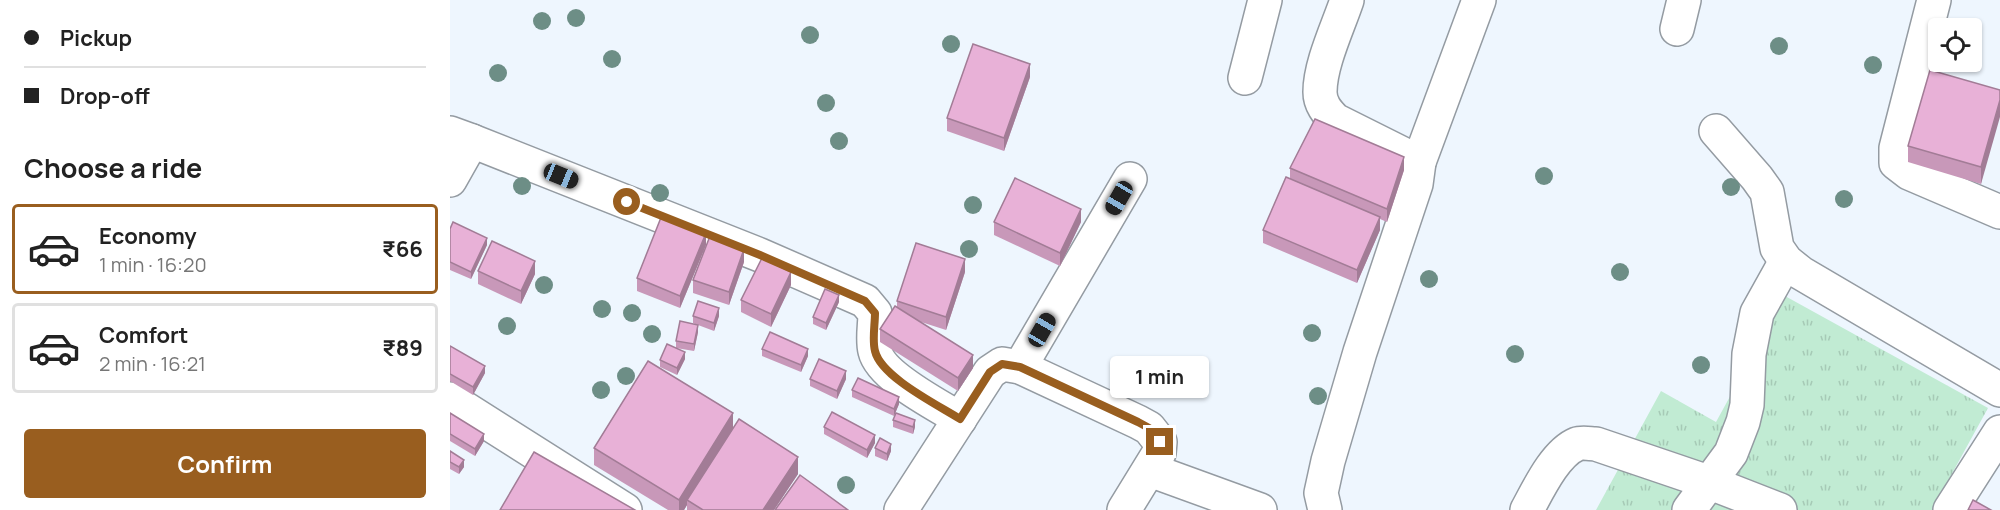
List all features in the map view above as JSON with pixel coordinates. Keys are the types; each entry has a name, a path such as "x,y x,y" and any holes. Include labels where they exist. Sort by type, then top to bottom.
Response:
{"street":[{"path":"1245,78 1265,0"},
{"path":"1347,0 1323,69 1320,93 1324,109 1335,120 1419,162"},
{"path":"1325,510 1321,494 1328,461 1360,352 1416,184 1419,162 1479,0"},
{"path":"1934,0 1896,148 1896,163 1910,174 2000,212"},
{"path":"1716,131 1767,192 1778,248 1786,261 1801,273 2000,390"},
{"path":"450,180 461,137 760,255 865,301 875,313 875,352 882,365 897,378 960,419"},
{"path":"1020,367 1130,179"},
{"path":"1689,510 1731,453 1747,405 1749,354 1757,313 1786,261"},
{"path":"901,510 990,372 1002,364 1020,367 1149,428 1160,442 1159,453 1124,510"},
{"path":"450,399 625,510"},
{"path":"1950,510 1988,475 2000,432"},
{"path":"1527,510 1546,476 1562,455 1578,444 1596,444 1708,482 1780,510"},
{"path":"1150,470 1260,510"}],"green space":[{"path":"1785,296 1988,408 1932,510 1596,510 1661,391 1716,422"}],"building":[{"path":"973,44 1030,64 1004,138 947,118"},
{"path":"1929,72 1937,72 2000,90 2000,100 1981,167 1908,146"},
{"path":"1315,119 1404,157 1387,209 1290,168"},
{"path":"1286,177 1380,217 1357,270 1263,230"},
{"path":"1015,178 1081,209 1060,253 994,222"},
{"path":"662,215 706,233 680,296 637,278"},
{"path":"453,222 487,238 471,272 450,262 450,229"},
{"path":"710,236 744,249 729,292 693,280"},
{"path":"492,241 535,261 521,291 478,271"},
{"path":"916,243 965,259 946,317 897,301"},
{"path":"762,258 791,272 771,314 741,300"},
{"path":"825,289 839,295 826,323 813,317"},
{"path":"698,301 719,308 714,323 693,316"},
{"path":"895,306 973,355 958,378 880,329"},
{"path":"680,321 698,325 694,344 676,341"},
{"path":"770,332 808,349 801,365 762,349"},
{"path":"667,344 685,352 677,368 660,360"},
{"path":"450,346 485,366 473,387 450,374"},
{"path":"819,359 846,371 837,391 810,379"},
{"path":"648,361 733,413 679,500 594,448"},
{"path":"858,378 899,397 894,409 852,390"},
{"path":"832,412 875,435 867,450 824,427"},
{"path":"450,413 484,434 475,449 450,434"},
{"path":"896,413 915,420 913,427 893,420"},
{"path":"739,419 798,457 763,510 703,510 687,500"},
{"path":"880,438 891,444 887,454 875,448"},
{"path":"450,451 464,460 459,467 450,462"},
{"path":"534,452 635,510 500,510"},
{"path":"800,475 848,510 775,510"},
{"path":"1973,500 1991,510 1968,510"}],"route":[{"path":"627,202 760,255 865,301 875,313 875,352 882,365 897,378 960,419 990,372 1002,364 1020,367 1138,422 1149,428 1160,442"}]}
